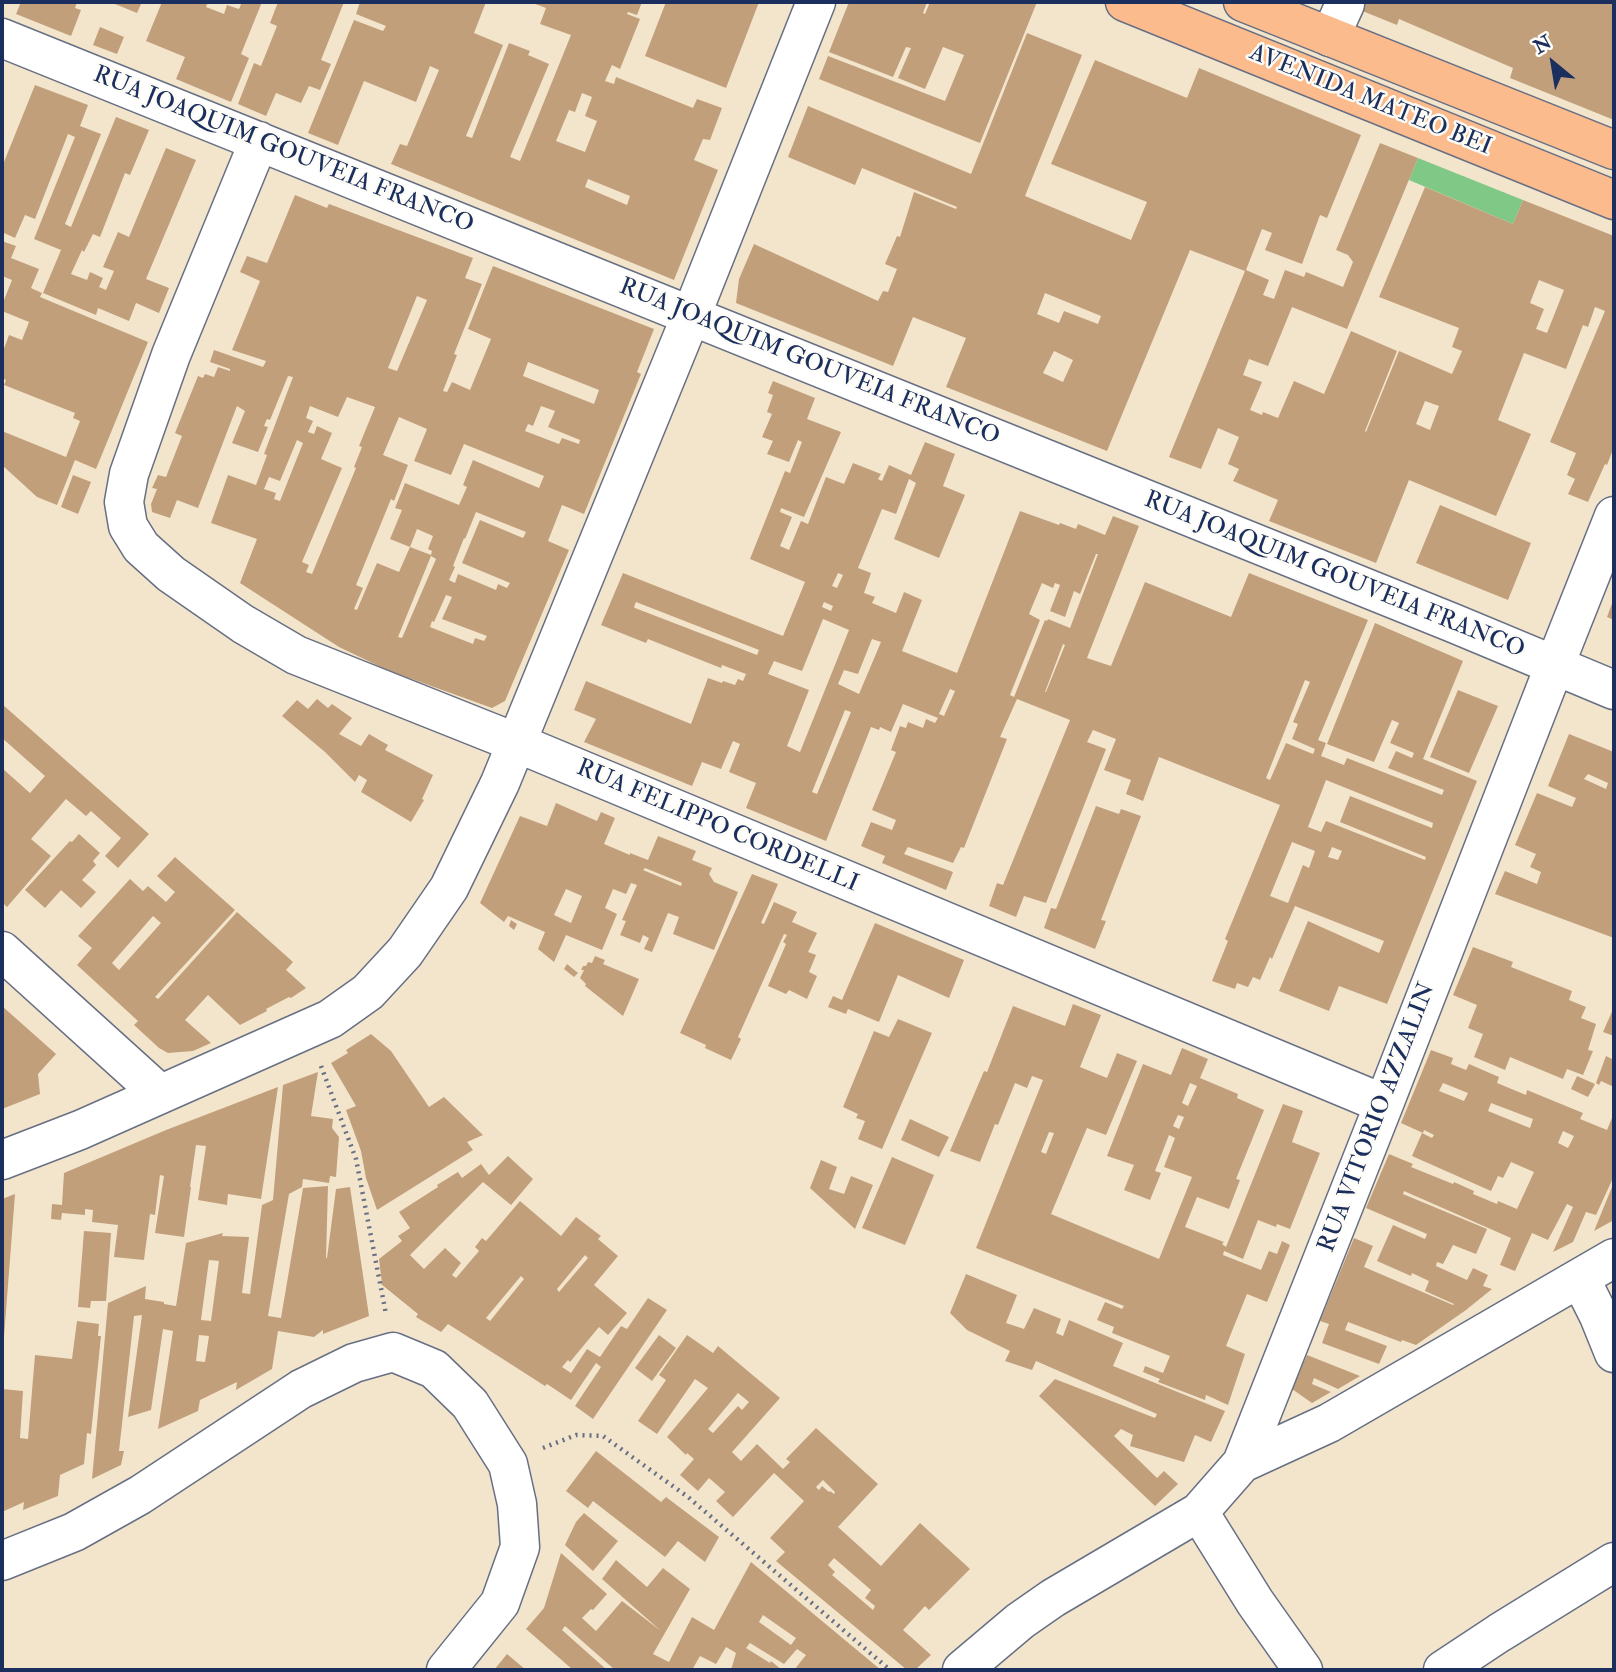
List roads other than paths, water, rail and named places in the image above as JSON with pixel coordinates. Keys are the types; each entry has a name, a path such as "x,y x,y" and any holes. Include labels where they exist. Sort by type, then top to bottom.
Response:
{"main road":[{"name":"AVENIDA MATEO BEI","path":"1125,2 1614,200"},
{"name":"AVENIDA MATEO BEI","path":"1243,2 1337,20 1614,150"}],"street":[{"path":"2,1160 80,1129 330,1018 368,992 405,952 449,887 500,783 816,2"},
{"name":"RUA JOAQUIM GOUVEIA FRANCO","path":"2,38 1453,623 1614,691"},
{"name":"RUA FELIPPO CORDELLI","path":"259,141 171,355 129,474 124,502 128,526 141,547 171,574 243,624 296,655 517,743 1384,1104"},
{"name":"RUA VITORIO AZZALIN","path":"961,1670 1020,1621 1053,1598 1199,1512 1241,1463 1614,516"},
{"path":"2,951 160,1094"},
{"path":"1241,1463 1329,1423 1614,1258"},
{"path":"1580,1278 1614,1351"},
{"path":"2,1561 74,1532 140,1495 301,1389 354,1363 393,1352 434,1369 470,1404 508,1464 517,1504 520,1547 500,1603 446,1670"},
{"path":"1199,1512 1255,1602 1303,1670"},
{"path":"1443,1670 1614,1562"}]}
